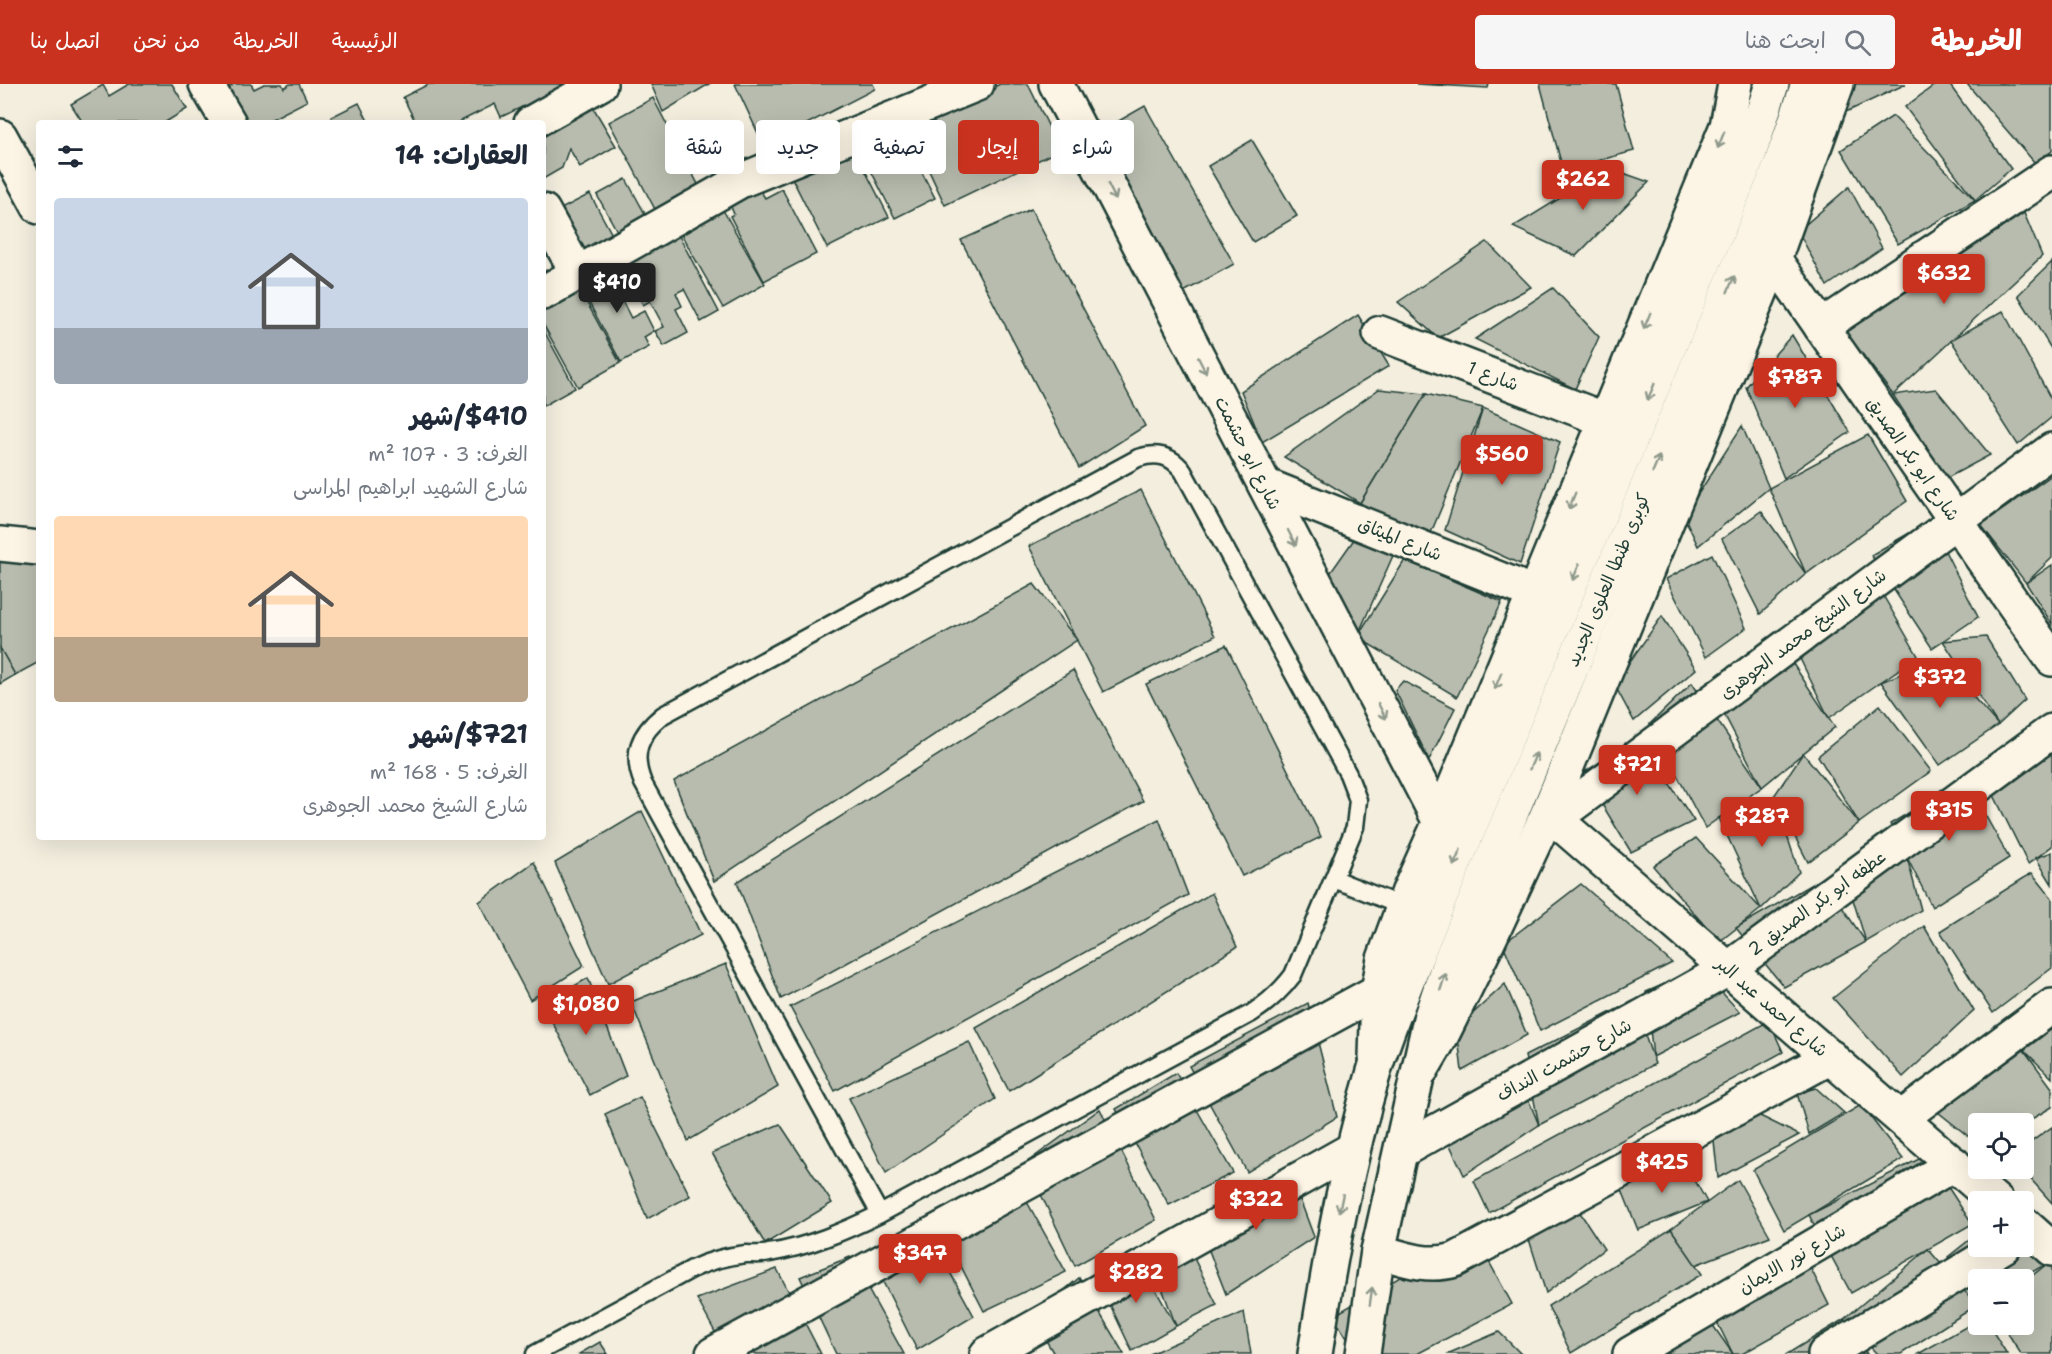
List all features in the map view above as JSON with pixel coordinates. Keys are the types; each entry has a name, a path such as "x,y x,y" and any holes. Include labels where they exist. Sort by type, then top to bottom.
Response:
{"street":[{"path":"206,84 227,120"},
{"path":"536,120 600,84"},
{"path":"546,291 740,181 977,84"},
{"name":"شارع ابو حشمت","path":"1056,84 1440,822"},
{"path":"1315,1354 1330,1253 1353,1149 1376,1065 1378,991 1384,959 1727,126 1735,84"},
{"name":"كوبرى طنطا العلوى الجديد","path":"1376,1065 1418,952 1748,158 1772,84"},
{"name":"كوبرى طنطا العلوى الجديد","path":"1363,1354 1378,1251 1430,1019 1449,963 1779,169 1808,84"},
{"path":"1417,1079 1448,1024 1551,815 1774,259 1837,84"},
{"path":"0,136 36,202"},
{"path":"1821,327 2048,184"},
{"path":"546,216 578,274"},
{"name":"شارع ابو بكر الصديق","path":"1774,259 2052,659"},
{"name":"شارع 1","path":"1380,333 1606,420"},
{"name":"شارع الشيخ محمد الجوهرى","path":"1551,815 2052,450"},
{"name":"شارع الميثاق","path":"1265,485 1534,593"},
{"path":"0,544 36,548"},
{"name":"عطفه ابو بكر الصديق 2","path":"1728,969 2052,731"},
{"name":"شارع احمد عبد البر","path":"1551,815 1985,1191"},
{"name":"شارع حشمت النداف","path":"1401,1151 1728,969"},
{"path":"713,1354 1378,991"},
{"path":"1901,1118 2052,1006"},
{"path":"1378,1251 1425,1264 1442,1264 1455,1260 1831,1057"},
{"path":"1001,1351 1353,1149"},
{"name":"شارع نور الايمان","path":"1630,1354 1954,1164"},
{"path":"1825,1354 1992,1257"}],"lane":[{"path":"535,1354 707,1262 724,1257 767,1254 792,1249 855,1226 880,1214 1269,1003 1293,975 1355,827 1358,800 1354,786 1183,471 1167,457 1157,454 1138,458 663,715 643,735 638,748 637,760 643,783 880,1214"},
{"path":"1334,879 1404,907"}],"building":[{"path":"129,84 172,84 187,109 169,120 81,120 71,104 103,85 109,96"},
{"path":"231,84 251,84 254,89 264,84 282,84 284,88 290,84 299,84 307,101 270,120 243,120 227,88 232,86"},
{"path":"429,84 570,84 501,117 495,104 463,120 414,120 403,97"},
{"path":"651,84 709,84 663,112"},
{"path":"735,84 873,84 875,89 815,120 756,120 756,129"},
{"path":"1000,84 1028,84 1051,131 1051,154 1039,160 1039,120 958,120 958,174 1010,174 945,205 931,174 946,174 946,120 926,120"},
{"path":"1416,84 1489,84 1488,88"},
{"path":"1540,84 1616,84 1634,151 1563,170"},
{"path":"1801,84 1906,84 1842,114 1783,93"},
{"path":"1936,84 1949,84 2011,169 1975,200 1905,107"},
{"path":"1967,84 2052,84 2052,151 2035,163"},
{"path":"653,98 665,121 665,174 693,174 701,190 657,213 609,122"},
{"path":"359,103 368,120 332,120 331,117"},
{"path":"1145,106 1234,264 1182,293 1116,174 1134,174 1134,120 1120,120"},
{"path":"593,107 616,146 580,167 569,148 562,168 546,177 546,134"},
{"path":"1893,116 1975,200 1898,244 1841,150"},
{"path":"1252,140 1297,216 1253,242 1208,166"},
{"path":"852,145 852,174 867,174 889,217 827,248 791,176 795,174 840,174 840,151"},
{"path":"1609,168 1649,182 1576,256 1513,227"},
{"path":"873,174 923,174 935,198 895,218"},
{"path":"626,179 650,223 621,238 597,195"},
{"path":"1849,187 1882,248 1827,286 1798,231"},
{"path":"782,189 816,254 764,281 730,216 734,214 730,205 760,190 765,198"},
{"path":"590,194 616,242 579,261 553,213"},
{"path":"1031,209 1145,426 1079,468 961,240"},
{"path":"723,210 765,284 723,308 681,234"},
{"path":"2024,213 2042,256 1893,395 1846,332"},
{"path":"678,234 719,312 701,322 684,289 676,293 682,306 676,309 688,333 664,346 655,331 664,327 650,301 643,305 624,268 629,266 626,262"},
{"path":"1487,242 1531,287 1438,338 1398,302"},
{"path":"2052,262 2052,350 2018,295"},
{"path":"619,265 630,284 617,291 631,318 644,311 654,331 644,337 649,347 621,362 580,286"},
{"path":"576,283 620,363 578,387 546,329 546,304"},
{"path":"1553,288 1599,337 1575,389 1475,339"},
{"path":"2003,311 2052,401 2052,417 2018,445 1951,340"},
{"path":"1358,315 1389,366 1262,442 1241,391"},
{"path":"546,335 575,388 546,404"},
{"path":"1792,335 1850,432 1784,478 1746,387"},
{"path":"1379,389 1426,394 1360,503 1284,457"},
{"path":"1936,389 1990,455 1947,478 1893,395"},
{"path":"1426,394 1483,408 1428,540 1360,503"},
{"path":"1483,408 1560,442 1520,564 1445,530"},
{"path":"1742,426 1769,488 1698,546 1684,516"},
{"path":"1868,435 1907,501 1806,574 1769,488"},
{"path":"2052,475 2052,558 2026,583 1981,525"},
{"path":"1141,490 1215,636 1103,692 1029,546"},
{"path":"1761,511 1806,574 1760,614 1722,539"},
{"path":"1930,521 1978,617 1932,648 1871,555"},
{"path":"36,530 36,664 15,675 0,648 0,550"},
{"path":"1355,538 1395,551 1357,637 1326,579"},
{"path":"1712,554 1746,628 1706,657 1666,579"},
{"path":"1405,560 1502,602 1457,697 1357,637"},
{"path":"2052,565 2052,624 2026,583"},
{"path":"1869,571 1918,656 1829,718 1787,632"},
{"path":"1034,584 1077,640 714,881 674,781"},
{"path":"1662,616 1696,669 1634,721 1614,684"},
{"path":"1775,637 1835,727 1762,787 1710,687"},
{"path":"1986,637 2025,700 1998,725 1943,641"},
{"path":"1226,645 1321,837 1242,876 1146,684"},
{"path":"0,648 15,675 0,684"},
{"path":"1939,658 1998,725 1940,765 1881,682"},
{"path":"1073,670 1143,801 781,999 737,882"},
{"path":"1403,681 1455,708 1429,760 1395,690"},
{"path":"1692,683 1762,787 1705,828 1650,724"},
{"path":"1880,705 1931,771 1859,823 1818,756"},
{"path":"1639,737 1694,821 1631,852 1583,773"},
{"path":"2052,744 2052,846 2028,864 1979,765"},
{"path":"1803,753 1859,823 1808,862 1774,796"},
{"path":"1965,779 2009,858 1932,907 1890,824"},
{"path":"1774,796 1799,872 1761,909 1719,818"},
{"path":"642,811 701,935 608,984 555,863"},
{"path":"1159,819 1188,895 835,1091 790,1007"},
{"path":"1696,838 1761,909 1719,942 1653,866"},
{"path":"2052,852 2052,884 2036,858"},
{"path":"1908,861 1921,910 1866,942 1844,870"},
{"path":"534,862 584,966 530,1000 479,902"},
{"path":"2032,873 2052,898 2052,968 1993,1013 1940,931"},
{"path":"1822,878 1866,942 1784,987 1736,928"},
{"path":"1581,884 1672,963 1540,1031 1503,944"},
{"path":"1212,893 1237,947 1009,1091 976,1028"},
{"path":"1924,926 1974,1011 1903,1077 1833,998"},
{"path":"726,964 778,1087 688,1141 631,1002"},
{"path":"1700,969 1740,1012 1653,1057 1646,992"},
{"path":"588,978 626,1076 590,1095 543,1004"},
{"path":"1505,984 1527,1035 1462,1071 1457,1028"},
{"path":"1633,1001 1655,1064 1539,1125 1525,1056"},
{"path":"1308,1003 1337,1117 1247,1172 1189,1066"},
{"path":"1769,1021 1783,1052 1489,1213 1474,1181"},
{"path":"2052,1029 2052,1078 2024,1050"},
{"path":"969,1042 995,1099 886,1173 849,1098"},
{"path":"2024,1050 2052,1088 2052,1107 2034,1118 2034,1113 1968,1113 1968,1136 1938,1112"},
{"path":"1517,1072 1539,1125 1464,1175 1435,1113"},
{"path":"1176,1073 1233,1173 1169,1205 1116,1109"},
{"path":"1816,1088 1844,1113 1809,1134 1797,1093"},
{"path":"640,1097 690,1196 647,1219 605,1114"},
{"path":"1861,1105 1903,1159 1784,1230 1753,1170"},
{"path":"1100,1109 1156,1220 1075,1266 1026,1163"},
{"path":"1758,1115 1799,1135 1718,1178 1714,1141"},
{"path":"780,1124 832,1203 765,1244 712,1153"},
{"path":"2052,1127 2052,1203 2031,1179 2034,1179 2034,1140"},
{"path":"1927,1155 1968,1218 1968,1226 1851,1293 1809,1215"},
{"path":"1683,1159 1707,1202 1638,1230 1620,1185"},
{"path":"1289,1170 1314,1237 1226,1294 1197,1220"},
{"path":"1012,1175 1066,1272 984,1311 934,1214"},
{"path":"1738,1180 1770,1236 1695,1265 1671,1229"},
{"path":"1579,1211 1604,1249 1546,1293 1528,1236"},
{"path":"923,1223 974,1316 917,1350 867,1250"},
{"path":"1671,1229 1702,1274 1571,1353 1548,1306"},
{"path":"1182,1234 1217,1305 1176,1326 1148,1250"},
{"path":"1474,1234 1512,1304 1417,1354 1357,1354 1333,1316"},
{"path":"1795,1237 1829,1305 1742,1354 1733,1354 1703,1294"},
{"path":"1968,1241 1968,1257 2034,1257 2044,1265 2034,1271 2034,1269 1968,1269 1968,1290 1948,1257"},
{"path":"1928,1249 1968,1295 1968,1311 1901,1354 1877,1354 1844,1319"},
{"path":"850,1257 904,1354 836,1354 800,1277"},
{"path":"1137,1257 1176,1326 1132,1351 1097,1277"},
{"path":"2052,1260 2052,1354 2021,1354 2009,1335 2034,1335 2034,1274"},
{"path":"777,1269 821,1354 727,1354 697,1299"},
{"path":"1079,1278 1124,1354 1054,1354 1032,1317"},
{"path":"1693,1297 1733,1354 1639,1354 1631,1331"},
{"path":"1244,1312 1251,1354 1150,1354"},
{"path":"1844,1319 1867,1354 1787,1354"},
{"path":"1968,1326 1968,1335 1995,1335 2007,1354 1918,1354"},
{"path":"1499,1332 1521,1354 1447,1354"},
{"path":"600,1342 608,1354 579,1354"}]}
